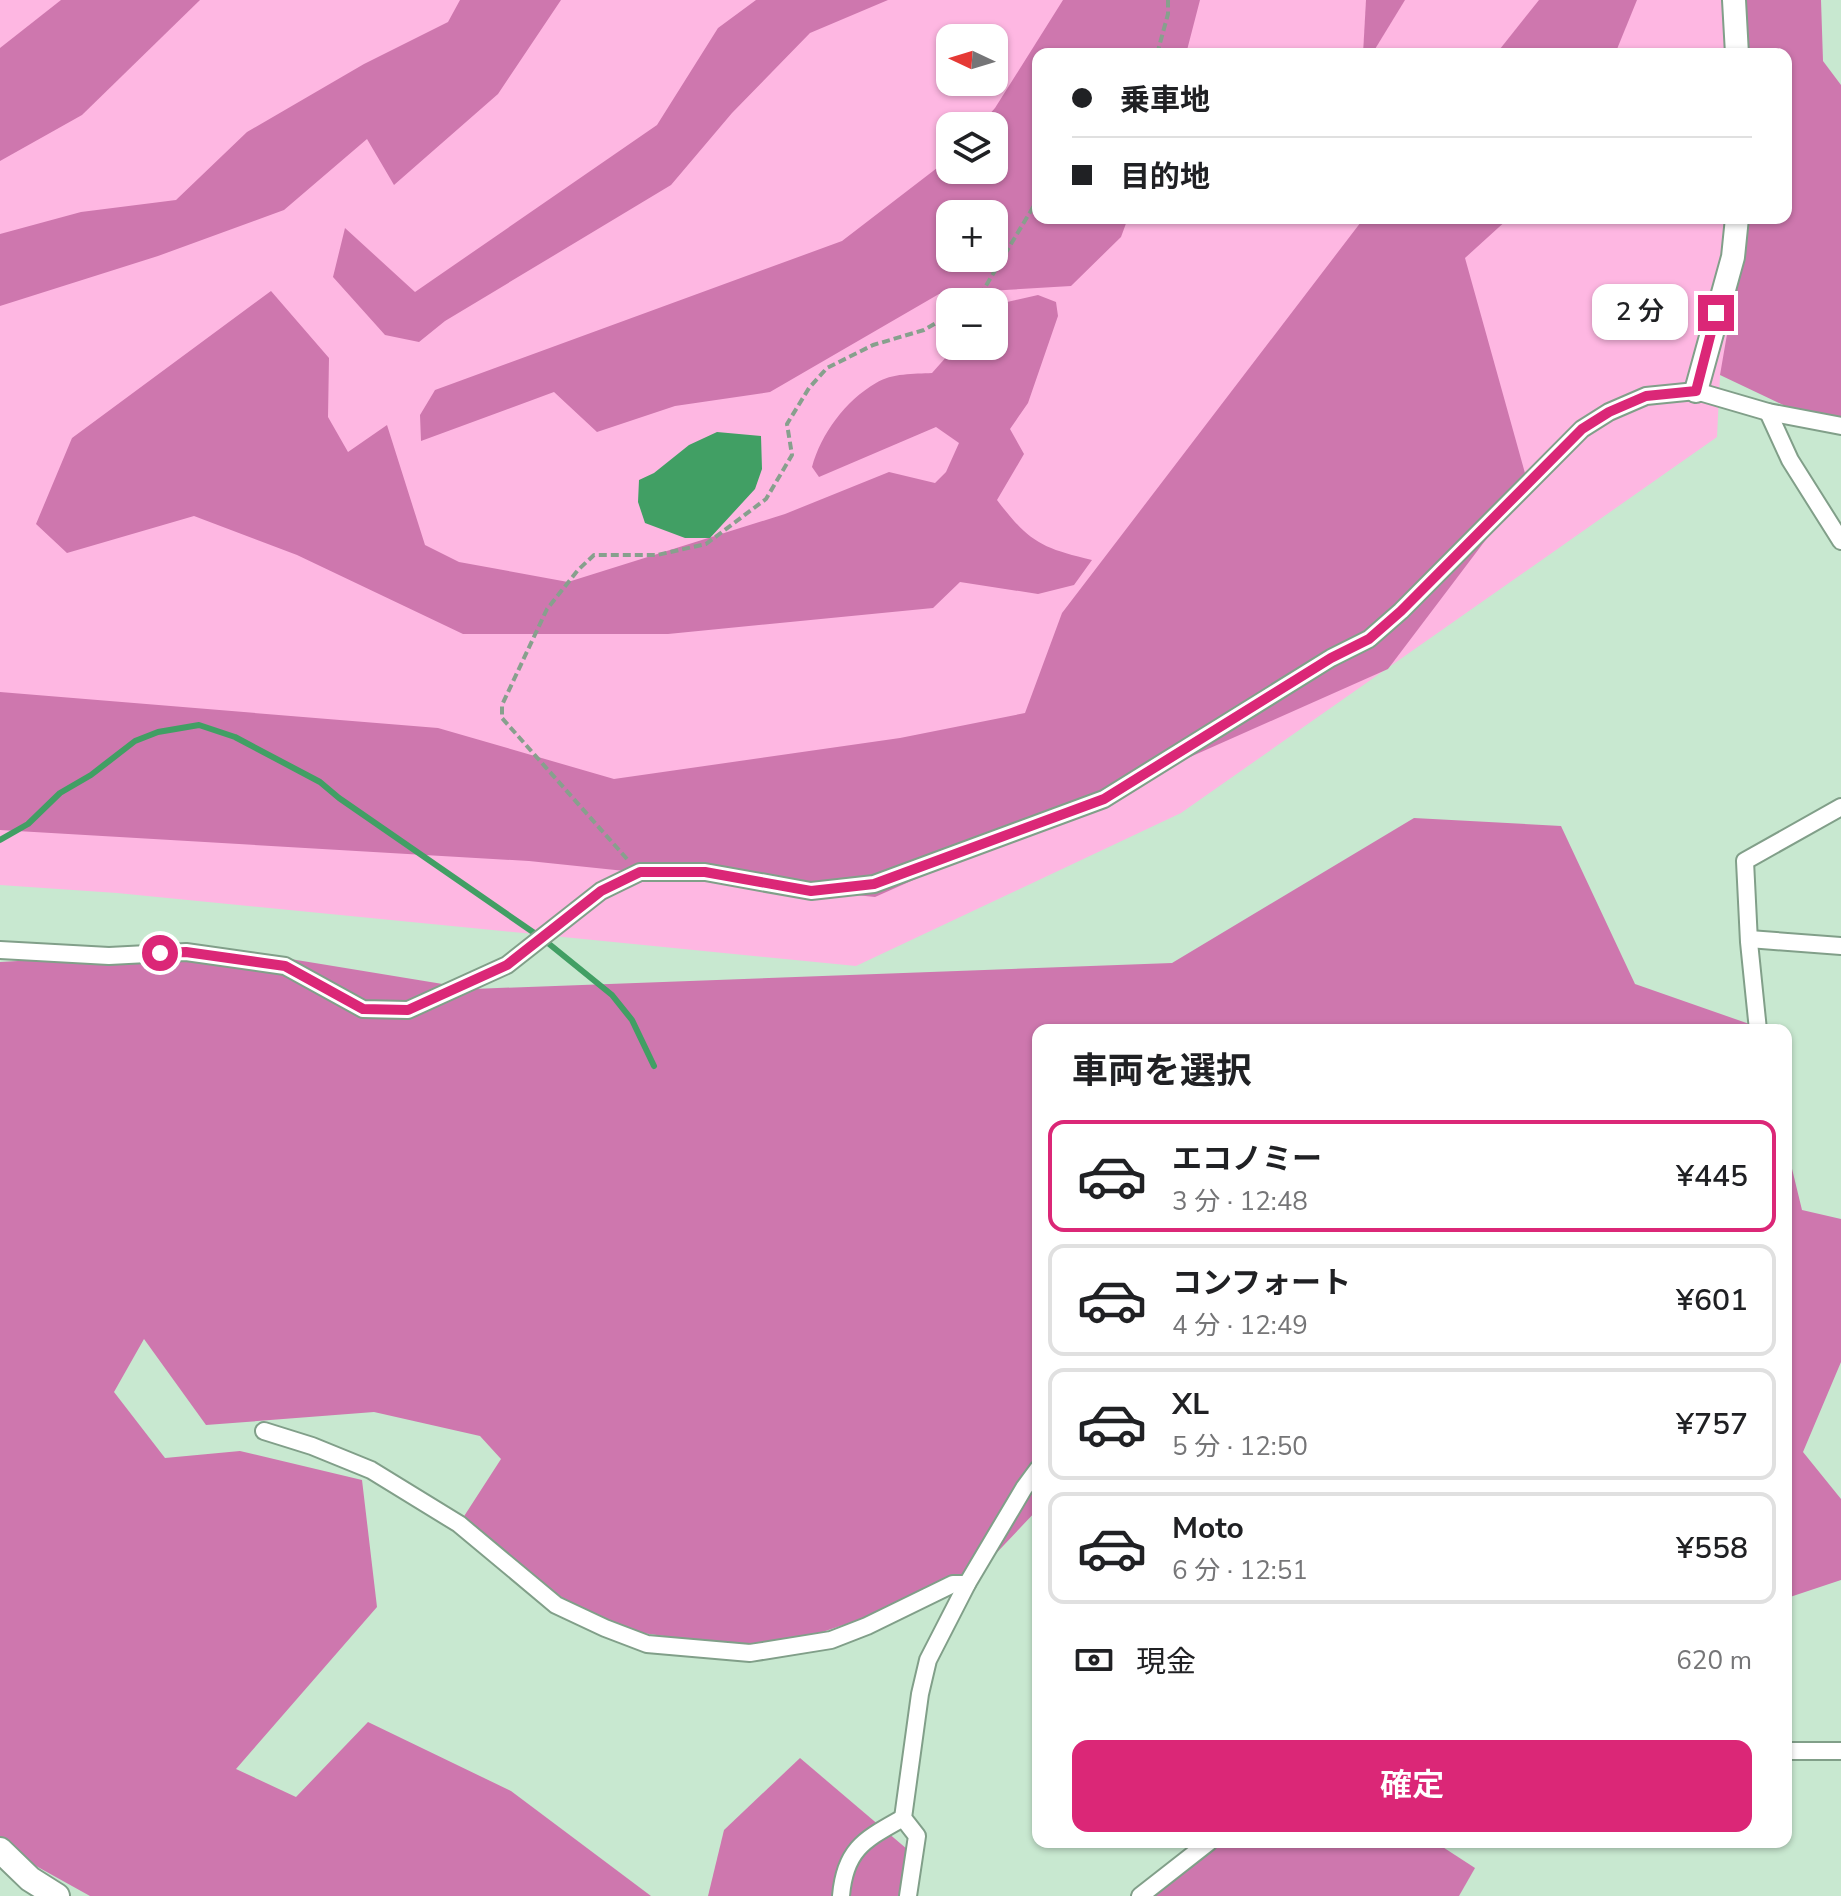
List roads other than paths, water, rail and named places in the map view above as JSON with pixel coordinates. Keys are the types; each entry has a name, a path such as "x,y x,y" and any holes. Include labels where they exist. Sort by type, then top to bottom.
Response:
{"main road":[{"path":"0,1850 30,1879 57,1896"}],"street":[{"path":"1734,0 1737,48"},
{"path":"1696,391 1707,341 1733,257 1736,224"},
{"path":"0,950 109,956 186,952 285,966 363,1009 408,1010 507,965 601,891 640,872 705,872 811,891 874,884 1104,799 1331,658 1369,639 1464,550 1582,429 1609,412 1646,396 1696,391 1768,412 1841,426"},
{"path":"1768,412 1790,460 1841,541"},
{"path":"1757,1024 1745,861 1841,807"},
{"path":"1749,939 1841,946"},
{"path":"264,1431 371,1470 459,1524 556,1605 647,1644 750,1653 831,1640 953,1584 967,1584"},
{"path":"908,1896 917,1836 903,1818 920,1694 928,1660 967,1584 1032,1477"},
{"path":"1792,1751 1841,1751"},
{"path":"841,1896 842,1876 863,1841 903,1818"},
{"path":"1140,1896 1201,1848"}],"waterway":[{"path":"0,840 28,824 60,793 91,775 135,741 158,732 199,725 235,737 320,782 543,939 612,995 632,1020 654,1066"}]}
